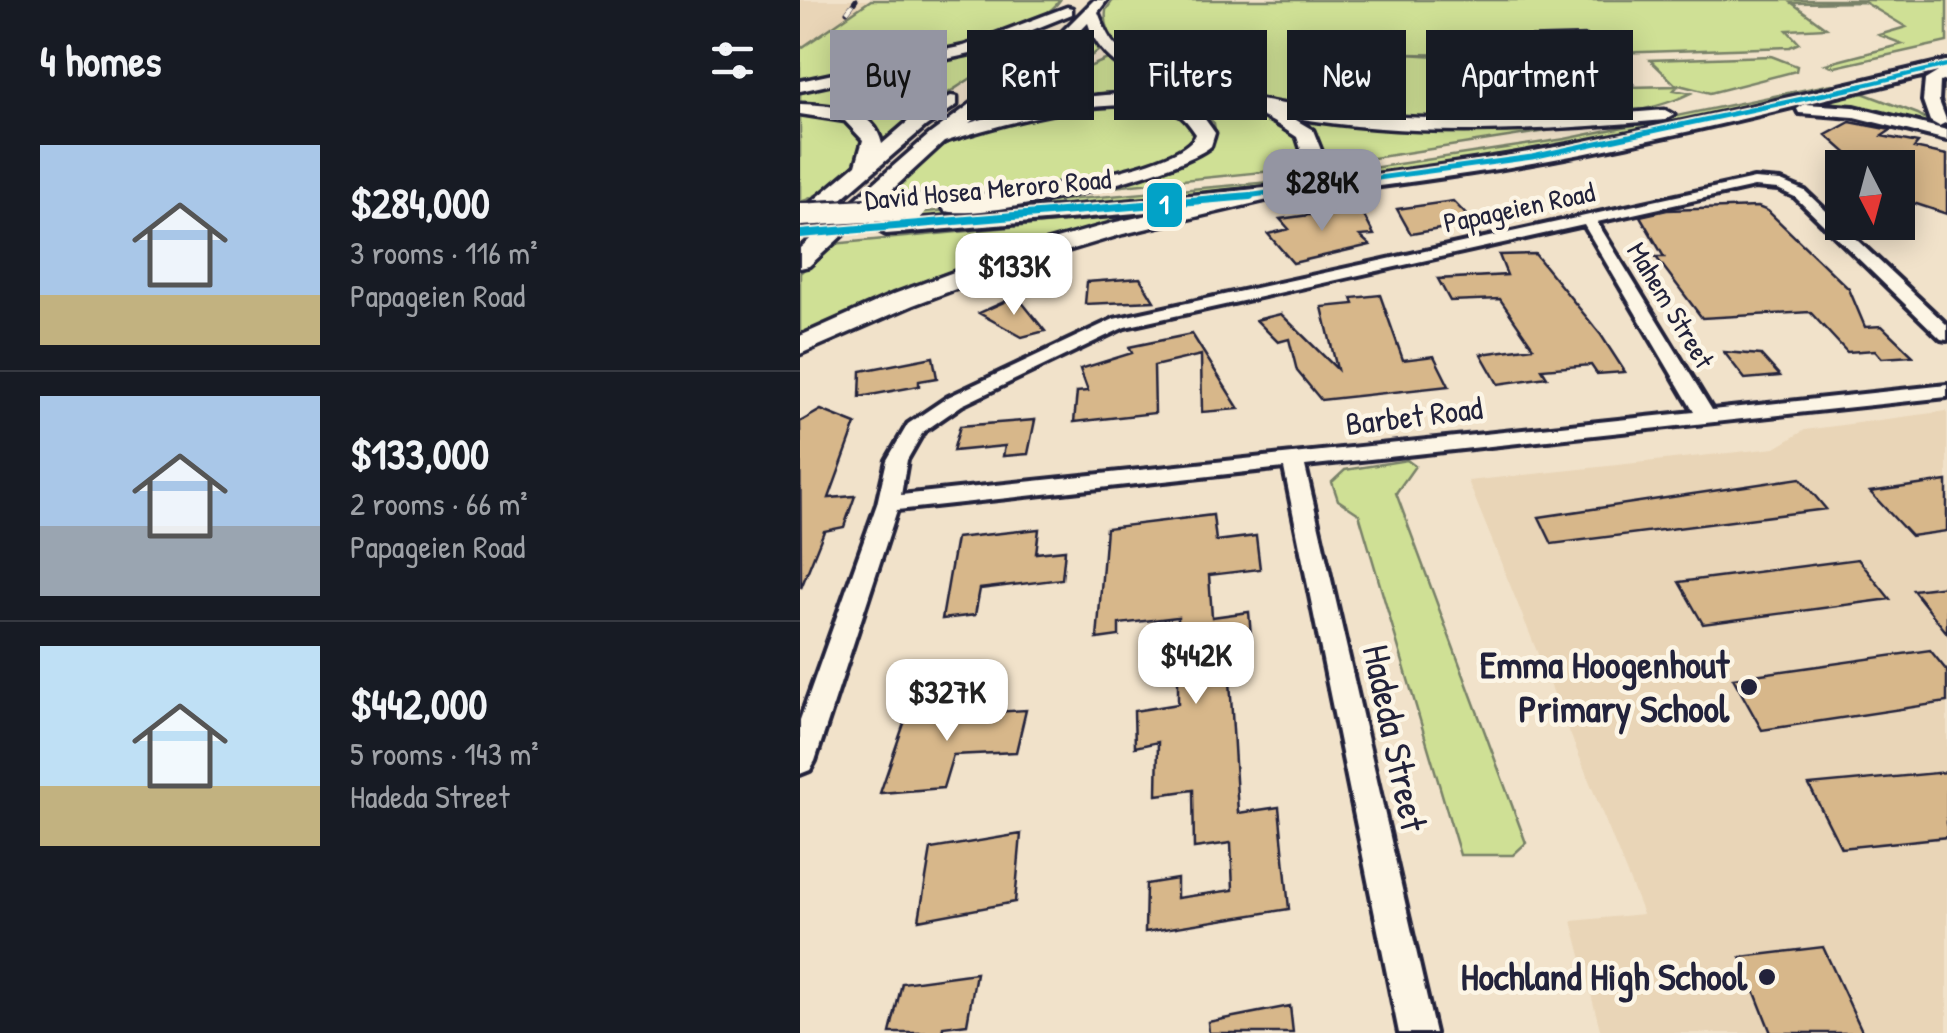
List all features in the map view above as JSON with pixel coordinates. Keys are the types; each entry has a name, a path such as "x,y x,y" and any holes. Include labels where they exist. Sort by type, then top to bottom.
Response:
{"main road":[{"path":"800,86 951,56 1030,30 1071,6"},
{"path":"800,219 918,122 1002,68 1071,6"},
{"path":"1097,7 1098,37 1114,51"},
{"path":"800,261 937,138 1050,53 1097,7"},
{"name":"David Hosea Meroro Road","path":"800,219 1305,173 1473,151 1665,115 1947,50"},
{"name":"David Hosea Meroro Road","path":"800,234 1275,194 1523,158 1759,110 1947,65"},
{"path":"1944,128 1930,104 1930,91 1933,80 1947,73"},
{"path":"1837,76 1892,96"},
{"path":"937,138 1023,112 1095,102 1164,106 1192,116 1206,133 1204,142 1196,149 1130,175 1068,190 953,206"},
{"path":"1267,106 1339,120 1438,126 1516,126 1665,115"},
{"path":"1916,108 1944,128"},
{"path":"800,109 840,112 865,124 873,140 865,169"},
{"path":"1759,110 1854,112 1944,128"},
{"path":"800,346 914,293 1011,257 1130,224 1275,194 1294,186 1313,156 1306,134 1267,112"}],"street":[{"name":"Papageien Road","path":"800,762 888,504 897,460 915,428 954,401 1102,330 1148,314 1754,183 1780,185 1800,194 1947,336"},
{"name":"Mahem Street","path":"1588,220 1707,418"},
{"name":"Barbet Road","path":"888,504 1947,391"},
{"name":"Hadeda Street","path":"1293,460 1417,1033"}],"shaded area":[{"path":"800,0 871,0 800,49"},
{"name":"Emma Hoogenhout Primary School","path":"1947,411 1947,1033 1601,1033 1572,921 1643,914 1468,481 1775,448 1805,430"}],"green space":[{"path":"871,0 1060,0 1042,16 1016,30 967,30 967,46 947,52 947,30 830,30 830,76 800,82 800,49"},
{"path":"1113,0 1947,0 1947,42 1835,67 1826,64 1903,44 1879,35 1906,27 1864,2 1792,3 1826,28 1787,30 1799,43 1790,47 1633,52 1633,30 1426,30 1426,54 1406,54 1406,30 1287,30 1287,105 1267,101 1267,30 1114,30 1114,35 1106,10"},
{"path":"967,53 967,80 947,94 947,59"},
{"path":"1406,54 1426,55 1426,119 1406,117"},
{"path":"1771,56 1797,66 1796,71 1710,93 1679,85 1674,90 1691,93 1633,111 1633,87 1677,86 1650,60"},
{"path":"1110,58 1114,61 1114,103 1094,102 1094,65"},
{"path":"830,82 830,112 800,107 800,88"},
{"path":"1838,85 1622,135 1347,179 1316,180 1319,176 1565,139"},
{"path":"1857,91 1918,114 1942,129 1872,111 1801,105"},
{"path":"1114,104 1114,120 1185,120 1199,129 1188,146 1162,161 1089,180 1000,192 894,192 933,154 965,133 1004,120 1094,120 1094,106"},
{"path":"800,112 854,124 862,134 863,146 857,158 835,182 800,202"},
{"path":"1271,118 1301,138 1302,168 1082,190 1155,174 1190,160 1216,138 1211,120"},
{"path":"1406,118 1579,126 1322,166 1315,137 1291,120"},
{"path":"865,120 910,120 882,141"},
{"path":"1460,120 1548,120 1528,121"},
{"path":"1286,183 1138,200 800,229 800,223"},
{"path":"1149,214 971,264 887,296 800,336 800,273 832,244"},
{"path":"1407,460 1415,466 1396,493 1526,843 1513,855 1460,855 1359,514 1338,500 1332,482 1345,470"}],"building":[{"path":"1850,122 1891,130 1882,136 1918,143 1914,148 1947,155 1947,214 1915,204 1915,150 1843,150 1826,135"},
{"path":"1453,201 1474,223 1411,234 1397,209"},
{"path":"1758,207 1768,211 1849,289 1865,327 1882,326 1913,356 1882,358 1875,350 1847,352 1810,312 1702,318 1656,257 1664,257 1640,216 1667,210"},
{"path":"1360,208 1374,235 1360,236 1370,245 1293,263 1268,234 1289,229 1280,219"},
{"path":"1535,254 1601,335 1625,372 1597,374 1591,365 1542,369 1547,377 1498,384 1481,354 1533,347 1500,299 1450,301 1438,279 1507,275 1499,255"},
{"path":"1140,278 1154,301 1085,304 1087,282"},
{"path":"1380,295 1403,360 1434,356 1449,386 1321,400 1297,371 1289,339 1278,342 1256,320 1281,314 1337,369 1322,307 1354,304 1352,298"},
{"path":"1017,296 1045,331 1022,337 979,313"},
{"path":"1192,334 1239,409 1202,412 1201,355 1154,366 1155,413 1074,422 1077,392 1088,391 1080,369 1132,353 1129,347"},
{"path":"1724,352 1761,355 1780,376 1745,379"},
{"path":"933,357 937,378 919,381 919,386 860,397 861,371"},
{"path":"821,410 856,424 829,498 855,496 844,527 824,531 801,588 800,422"},
{"path":"1035,420 1028,454 1003,456 1005,446 953,451 960,426"},
{"path":"1800,478 1826,509 1552,544 1539,517"},
{"path":"1947,481 1947,531 1911,536 1870,492"},
{"path":"1213,515 1216,541 1256,536 1260,569 1209,575 1212,617 1249,612 1253,660 1229,663 1238,813 1279,807 1289,909 1145,932 1146,884 1177,879 1177,898 1233,890 1231,843 1194,848 1193,790 1157,795 1158,742 1135,747 1134,711 1178,704 1178,617 1119,624 1119,636 1097,639 1106,528"},
{"path":"1039,529 1036,553 1065,550 1062,579 980,589 975,615 942,619 956,538"},
{"path":"1858,559 1890,599 1703,624 1679,582"},
{"path":"1947,586 1947,633 1913,590"},
{"path":"1930,650 1947,671 1947,702 1762,730 1733,678"},
{"path":"950,706 947,715 1026,710 1016,752 953,755 943,788 880,793 909,709"},
{"path":"1947,772 1947,837 1841,848 1809,785"},
{"path":"1021,834 1015,902 919,920 931,849"},
{"path":"1823,947 1863,1033 1771,1033 1741,957"},
{"path":"976,973 967,1024 943,1027 942,1033 890,1033 902,983"},
{"path":"1290,1006 1293,1033 1209,1033 1208,1022"}],"railway":[{"path":"847,12 856,0"}],"transit line":[{"name":"1","path":"800,234 1167,204 1441,172 1636,137 1947,65"}],"place":[{"name":"Emma Hoogenhout Primary School","path":"1749,687"},
{"name":"Hochland High School","path":"1767,977"}]}
